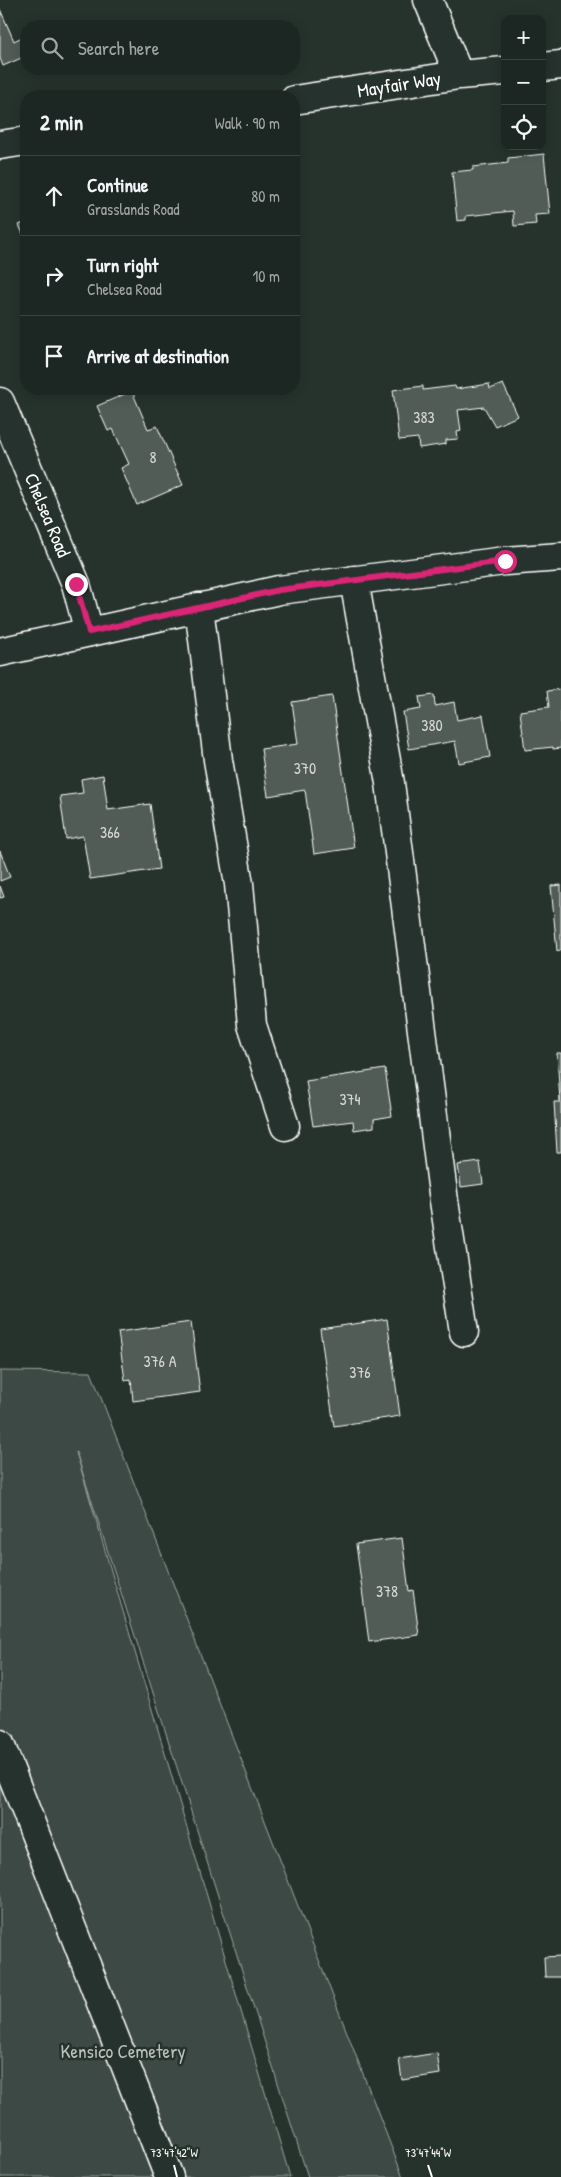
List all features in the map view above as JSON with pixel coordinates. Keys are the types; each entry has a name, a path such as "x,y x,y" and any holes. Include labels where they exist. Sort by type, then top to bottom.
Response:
{"street":[{"path":"428,0 459,75"},
{"path":"546,67 561,65"},
{"name":"Mayfair Way","path":"300,99 459,75 501,71"},
{"path":"0,145 20,142"},
{"name":"Chelsea Road","path":"0,402 76,584 89,632"},
{"path":"0,652 199,606 279,590 505,561 561,557"},
{"path":"354,580 390,783 444,1201 464,1332"},
{"path":"199,606 218,760 239,884 252,1025 285,1126"},
{"path":"0,1744 170,2177"}],"green space":[{"name":"Kensico Cemetery","path":"0,1371 91,1372 403,2177 308,2177 76,1452 290,2177 0,2177"}],"building":[{"path":"0,9 14,41 20,38 20,59 3,66 0,58"},
{"path":"544,154 550,214 535,215 536,224 514,226 513,211 466,216 466,220 457,221 452,172 473,170 473,167 508,163 508,158"},
{"path":"489,384 490,389 503,384 518,416 495,426 484,407 458,410 461,431 457,432 458,439 446,440 446,444 419,448 418,438 399,440 393,390 423,386 423,390 455,386 456,389"},
{"path":"123,395 134,395 148,429 157,426 183,485 137,505 121,468 129,464 113,429 108,431 97,406"},
{"path":"561,689 561,748 525,750 520,711 549,707 547,691"},
{"path":"434,695 435,706 454,702 457,720 483,715 490,757 459,763 455,741 409,749 403,712 421,709 419,697"},
{"path":"332,696 354,848 314,854 305,790 268,796 261,749 298,744 292,702"},
{"path":"103,775 108,810 150,804 159,869 90,879 83,836 66,839 60,796 83,793 81,779"},
{"path":"0,851 10,877 0,881"},
{"path":"561,885 561,950 557,951 551,886"},
{"path":"0,886 4,897 0,898"},
{"path":"557,1053 561,1053 561,1152 557,1152 554,1102 560,1102"},
{"path":"385,1069 392,1116 374,1119 374,1127 354,1130 353,1121 313,1126 306,1081"},
{"path":"480,1162 483,1184 461,1187 458,1165"},
{"path":"387,1319 400,1416 334,1426 320,1329"},
{"path":"191,1322 200,1392 133,1401 131,1379 125,1380 118,1332"},
{"path":"402,1538 409,1591 413,1590 419,1635 369,1642 356,1544"},
{"path":"561,1956 561,1977 545,1977 544,1957"},
{"path":"437,2053 440,2074 402,2080 399,2059"}],"route":[{"path":"76,584 89,632 199,606 279,590 505,561"}]}
